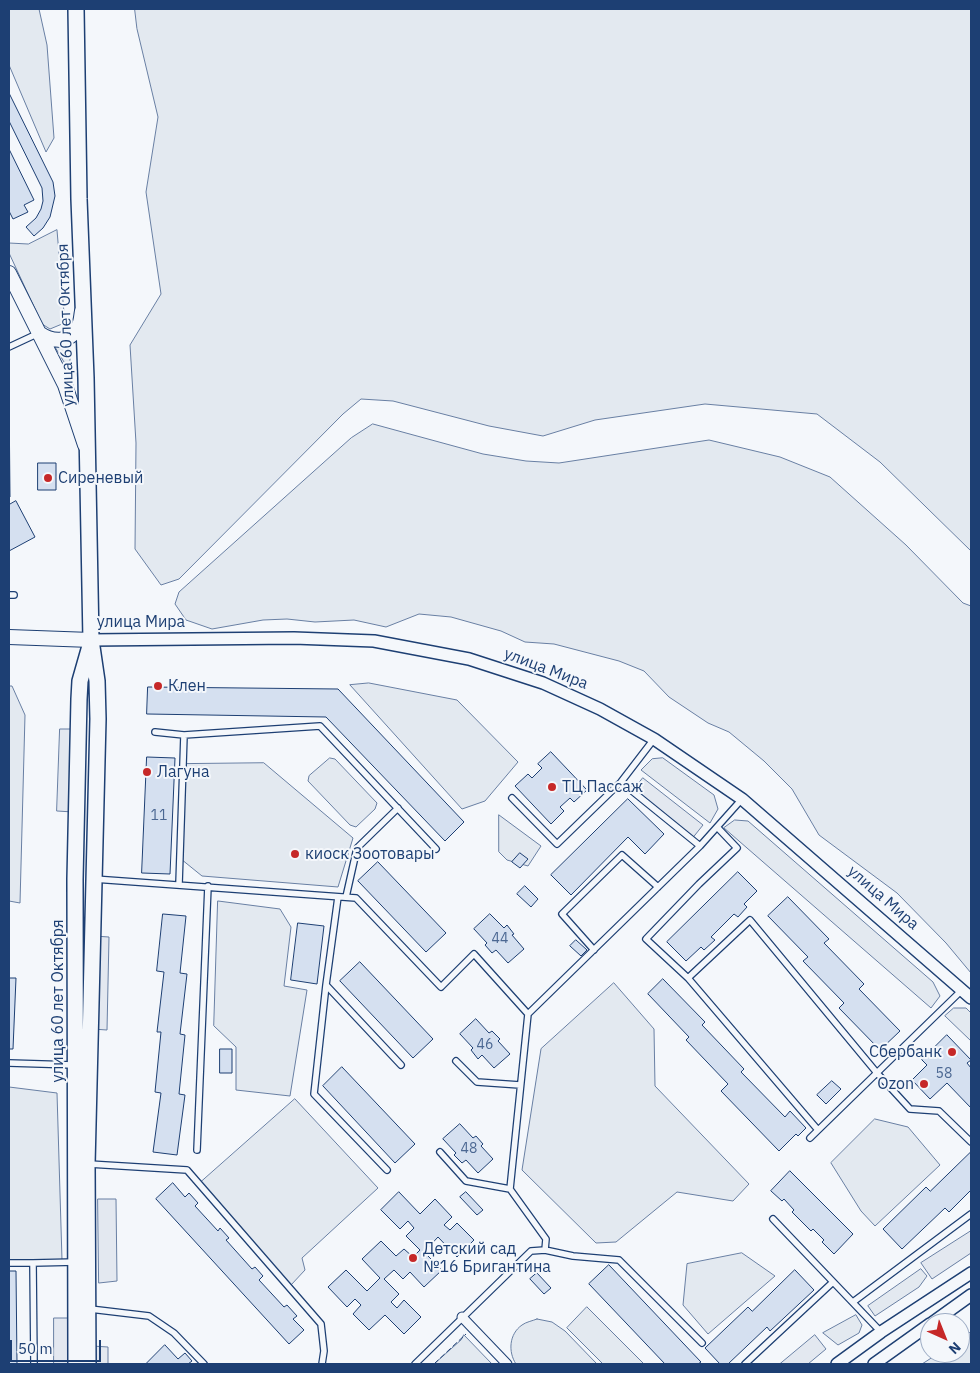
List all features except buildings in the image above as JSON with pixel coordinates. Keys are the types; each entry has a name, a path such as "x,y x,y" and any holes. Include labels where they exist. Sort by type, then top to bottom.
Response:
{"main road":[{"name":"улица 60 лет Октября","path":"76,9 91,640 97,681 98,718 94,879 76,1262 76,1364"},
{"name":"улица 60 лет Октября","path":"88,1364 88,1309 76,1065 75,879 80,680 91,640"},
{"path":"75,879 94,879"}],"street":[{"path":"9,273 64,385 88,456"},
{"path":"39,333 54,340 70,336 78,327 83,306"},
{"path":"64,385 76,392 82,388 86,378"},
{"name":"улица Мира","path":"9,638 91,640 294,638 374,641 469,659 543,683 600,710 654,740 742,799 967,990 971,998"},
{"path":"837,1364 971,1274"},
{"path":"946,1313 971,1295"},
{"path":"462,1317 507,1364"},
{"path":"882,1332 896,1349"},
{"path":"874,1364 920,1332"}],"lane":[{"path":"9,347 39,333"},
{"path":"155,732 184,735 320,726 436,849"},
{"path":"179,884 184,735"},
{"path":"512,798 557,844 621,782 654,740"},
{"path":"621,782 700,846"},
{"path":"545,1250 546,1239 510,1189 528,1014 700,846 742,799"},
{"path":"346,897 357,848 398,808"},
{"path":"717,827 737,848 646,938 688,978 818,1130"},
{"path":"594,950 562,914 622,855 658,887"},
{"path":"94,879 356,898 441,987 474,954 528,1014"},
{"path":"197,1150 208,886"},
{"path":"338,897 314,1094 387,1170"},
{"path":"688,978 750,920 877,1074 910,1110 939,1111 971,1142"},
{"path":"326,985 401,1065"},
{"path":"810,1138 967,990"},
{"path":"456,1061 477,1082 520,1085"},
{"path":"9,1063 76,1065"},
{"path":"440,1152 466,1182 510,1189"},
{"path":"81,1164 187,1170 321,1324 324,1351 322,1364"},
{"path":"853,1302 971,1214"},
{"path":"773,1219 882,1332"},
{"path":"415,1364 531,1251 545,1250 573,1256 619,1260 702,1343"},
{"path":"9,1263 76,1262"},
{"path":"33,1263 34,1364"},
{"path":"745,1364 833,1282"},
{"path":"88,1309 149,1316 174,1333 204,1364"}],"shaded area":[{"path":"9,9 39,9 47,45 54,138 46,152 9,65"},
{"path":"135,9 971,9 971,551 880,462 817,414 705,404 595,420 543,436 489,426 393,401 361,399 343,414 179,579 161,585 135,549 136,443 130,345 161,294 146,192 158,117 137,29"},
{"path":"57,230 64,313 62,324 50,329 42,324 9,253 9,243 28,244"},
{"path":"70,344 70,372 55,347"},
{"path":"373,424 483,454 526,461 559,463 709,440 780,457 830,477 906,545 963,603 971,606 971,973 946,943 897,893 819,835 792,789 764,761 729,732 708,723 669,697 644,671 619,661 554,644 525,642 501,631 451,617 419,614 386,627 354,620 315,622 287,619 263,620 212,629 186,620 175,604 179,592 351,438"},
{"path":"369,683 457,700 518,762 485,801 462,809 350,685"},
{"path":"9,686 12,686 25,715 20,903 9,901"},
{"path":"60,729 76,729 73,812 57,811"},
{"path":"330,758 335,759 377,803 375,809 356,827 350,825 308,781 309,776"},
{"path":"663,758 714,795 718,809 710,823 641,770 652,759"},
{"path":"264,763 353,838 338,887 202,876 181,859 186,764"},
{"path":"643,778 703,825 691,840 632,792"},
{"path":"499,815 541,846 528,866 507,860 499,852"},
{"path":"735,820 748,821 933,982 940,996 931,1008 724,828"},
{"path":"218,901 280,909 291,927 284,986 307,990 290,1096 236,1090 236,1047 214,1026"},
{"path":"94,936 109,937 107,1030 92,1029"},
{"path":"614,983 654,1029 655,1086 749,1184 733,1201 677,1192 616,1242 596,1243 522,1170 541,1049"},
{"path":"954,1008 966,1008 971,1013 971,1041 945,1016"},
{"path":"9,1087 57,1093 62,1260 9,1260"},
{"path":"295,1099 378,1188 302,1258 305,1270 291,1285 200,1183"},
{"path":"875,1119 908,1127 940,1165 875,1226 861,1211 831,1163"},
{"path":"98,1199 116,1199 117,1281 99,1283"},
{"path":"971,1231 971,1253 932,1279 921,1263"},
{"path":"742,1253 775,1276 708,1334 683,1305 687,1264"},
{"path":"921,1269 927,1276 919,1287 875,1316 868,1306"},
{"path":"587,1307 644,1364 603,1364 567,1328"},
{"path":"856,1315 862,1325 859,1333 838,1345 823,1333"},
{"path":"54,1318 72,1318 71,1364 54,1364"},
{"path":"537,1319 552,1322 565,1331 597,1364 516,1364 511,1349 514,1333 524,1324"},
{"path":"970,1333 971,1364 922,1364 970,1363"},
{"path":"464,1335 492,1364 434,1364 461,1340"},
{"path":"815,1335 826,1349 808,1364 780,1364"},
{"path":"92,1346 108,1347 108,1364 92,1364"}],"fence":[{"path":"434,1364 466,1334"}],"place":[{"name":"Сиреневый","path":"48,478"},
{"name":"Клен","path":"158,686"},
{"name":"Лагуна","path":"147,772"},
{"name":"ТЦ Пассаж","path":"552,787"},
{"name":"киоск Зоотовары","path":"295,854"},
{"name":"Сбербанк","path":"952,1052"},
{"name":"Ozon","path":"924,1084"},
{"name":"Детский сад №16 Бригантина","path":"413,1258"}]}
